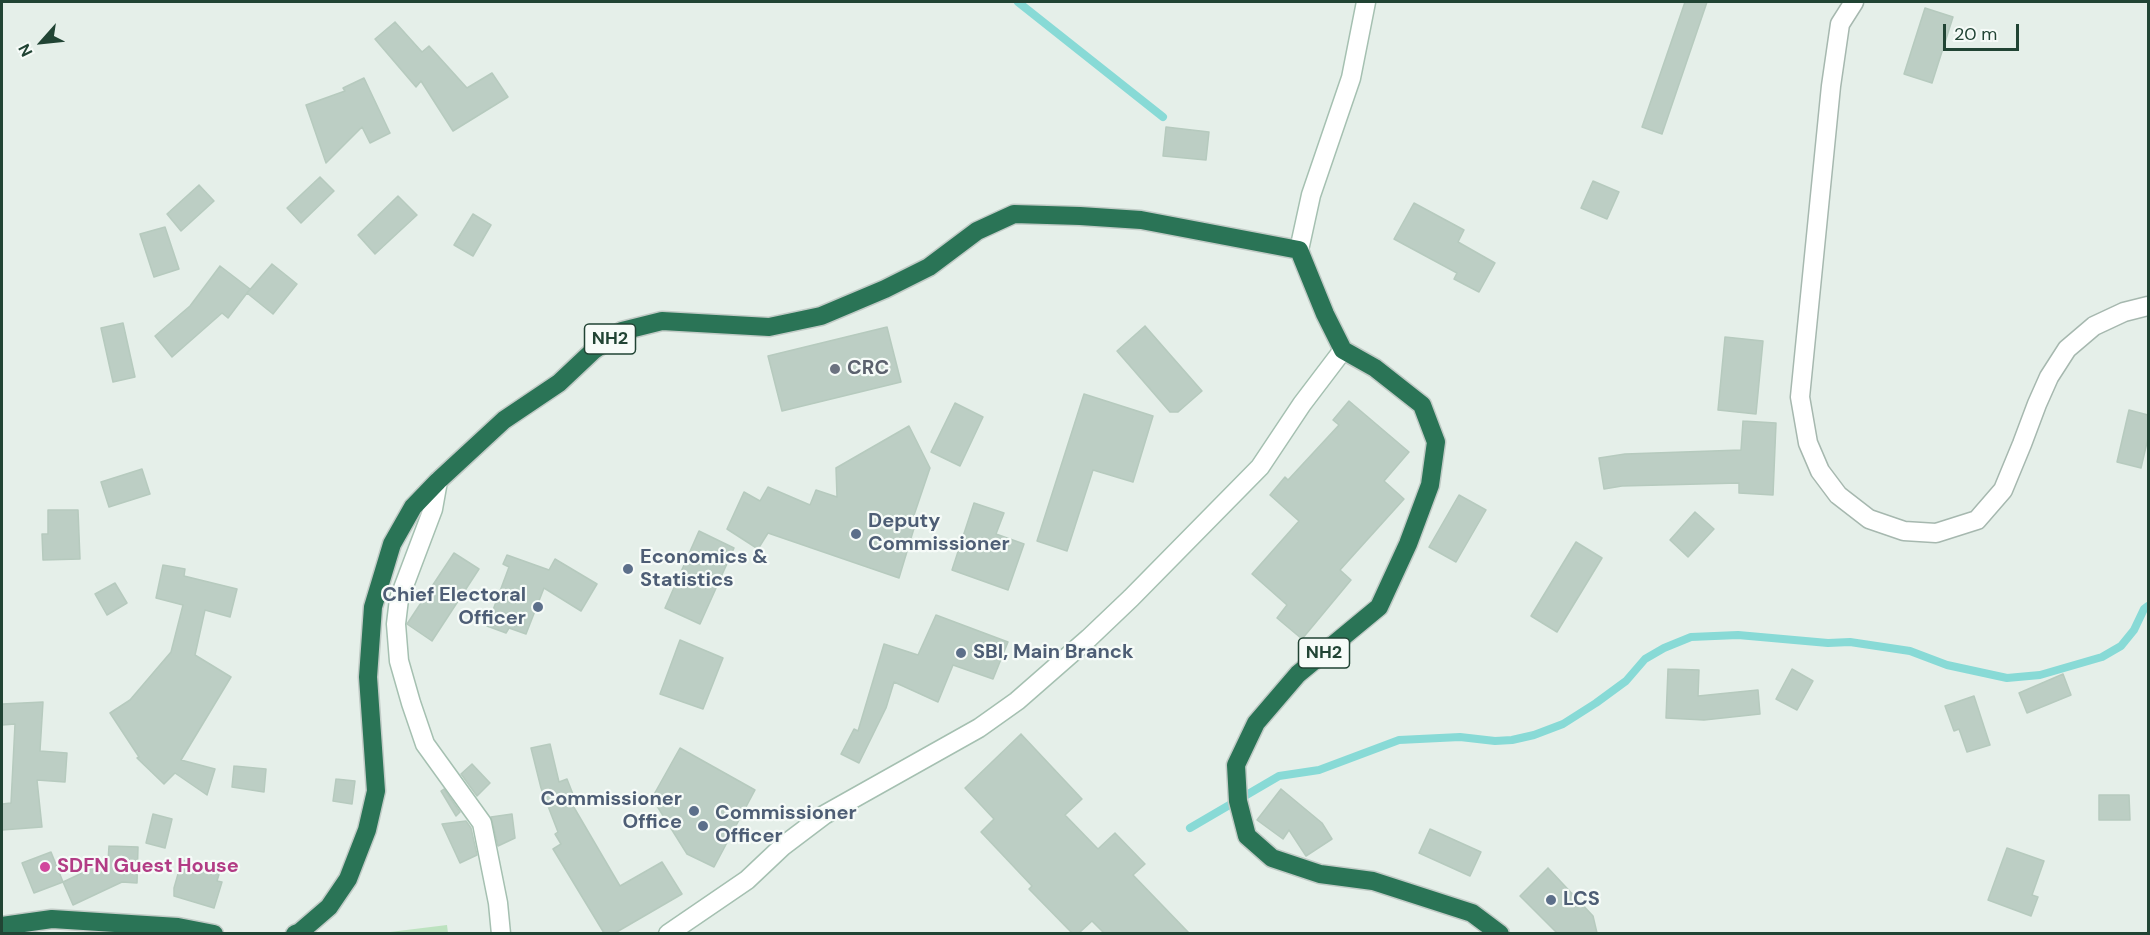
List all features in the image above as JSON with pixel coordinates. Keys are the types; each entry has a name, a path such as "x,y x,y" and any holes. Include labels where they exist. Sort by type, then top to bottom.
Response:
{"highway":[{"name":"NH2","path":"295,933 300,932 329,907 348,879 368,830 376,791 368,677 374,607 392,544 413,507 438,482 504,420 559,382 594,350 622,331 662,321 768,327 821,316 885,289 928,267 977,231 1014,214 1141,220 1299,250"},
{"path":"1299,250 1324,314 1343,350"},
{"name":"NH2","path":"1343,350 1375,368 1422,405 1436,442 1430,484 1408,544 1379,607 1298,674 1256,723 1236,765 1238,801 1247,836 1272,858 1320,873 1373,881 1472,912 1500,933"},
{"path":"2,926 52,919 178,927 214,933"}],"street":[{"path":"1299,250 1311,195 1351,78 1366,2"},
{"path":"1854,2 1840,24 1831,86 1800,398 1808,443 1820,471 1838,495 1869,519 1904,531 1936,533 1977,520 2003,490 2049,377 2067,349 2094,326 2124,312 2148,306"},
{"path":"668,933 747,880 783,846 824,815 979,728 1017,700 1114,614 1173,557 1260,466 1302,404 1343,350"},
{"path":"438,482 433,509 399,599 396,624 399,661 425,744 482,823 496,892 501,933"}],"green space":[{"path":"447,925 448,933 382,933"}],"building":[{"path":"1685,2 1707,2 1662,134 1642,127"},
{"path":"1925,8 1953,17 1932,83 1904,74"},
{"path":"395,22 422,52 429,46 467,88 492,73 508,97 453,131 421,81 416,87 375,39"},
{"path":"364,78 390,133 370,143 362,127 326,163 306,105 345,91 343,88"},
{"path":"1166,127 1209,132 1206,160 1163,156"},
{"path":"320,177 334,191 301,223 287,208"},
{"path":"1593,181 1619,192 1607,219 1581,208"},
{"path":"199,185 214,201 181,231 167,214"},
{"path":"398,196 417,215 375,254 358,235"},
{"path":"1414,203 1464,230 1458,242 1495,263 1479,292 1454,279 1457,273 1394,239"},
{"path":"473,214 491,225 473,256 454,245"},
{"path":"165,227 179,269 154,277 140,234"},
{"path":"272,264 297,284 273,314 247,293"},
{"path":"220,266 250,289 228,318 222,313 172,357 155,336 190,306"},
{"path":"123,323 135,377 113,382 101,328"},
{"path":"1145,326 1202,391 1178,412 1170,412 1117,351"},
{"name":"CRC","path":"887,327 901,382 782,411 768,356"},
{"path":"1725,337 1763,341 1756,414 1718,410"},
{"path":"1084,394 1153,416 1133,482 1093,470 1067,551 1037,541"},
{"path":"1349,401 1409,452 1384,481 1404,499 1340,570 1351,580 1302,639 1277,618 1287,605 1252,574 1299,521 1270,495 1285,477 1288,480 1339,425 1333,420"},
{"path":"955,403 983,417 960,466 931,452"},
{"path":"2129,410 2148,415 2148,438 2141,468 2117,462"},
{"path":"1743,421 1776,423 1773,495 1739,493 1739,483 1622,486 1604,489 1599,458 1625,454 1741,450"},
{"path":"909,426 930,468 911,524 915,525 899,578 768,533 758,549 727,529 744,492 760,501 768,487 810,505 816,490 837,497 836,468"},
{"path":"142,469 150,494 109,507 101,482"},
{"path":"1459,495 1486,510 1456,562 1429,547"},
{"path":"974,503 1004,513 996,534 1024,544 1008,590 952,570"},
{"path":"48,510 78,510 80,559 43,560 42,534 48,534"},
{"path":"1695,512 1714,529 1688,557 1670,540"},
{"path":"699,531 734,548 700,624 665,608"},
{"path":"1576,542 1602,558 1557,632 1531,616"},
{"path":"454,553 479,569 432,641 407,624"},
{"path":"507,555 549,570 555,559 597,584 581,611 544,588 526,634 509,628 506,633 487,626 509,567 503,564"},
{"path":"163,565 185,569 184,576 237,589 230,617 205,610 195,655 231,677 181,760 215,769 207,795 175,773 164,784 137,758 139,757 110,713 130,700 171,652 183,605 156,598"},
{"path":"115,583 127,603 107,615 95,594"},
{"name":"SBI, Main Branck","path":"936,615 1008,642 993,679 953,665 938,702 894,682 886,708 859,763 841,754 854,729 858,731 884,644 918,655"},
{"path":"680,640 723,658 703,709 660,694"},
{"path":"1668,669 1699,670 1698,696 1758,690 1760,714 1704,720 1666,718"},
{"path":"1792,669 1813,681 1797,710 1776,699"},
{"path":"2063,674 2071,695 2027,713 2019,693"},
{"path":"1974,696 1990,745 1967,752 1959,729 1954,731 1945,706"},
{"path":"43,702 40,751 67,753 65,782 37,780 42,827 2,830 2,804 11,803 15,724 2,725 2,704"},
{"path":"1021,734 1082,799 1065,815 1098,849 1115,833 1145,864 1133,875 1189,933 1104,933 1092,921 1079,933 1072,933 1029,889 1032,886 981,832 994,819 965,788"},
{"path":"550,744 559,782 567,779 576,802 572,804 620,886 662,862 682,894 615,933 604,933 553,849 561,844 555,834 558,832 541,788 531,748"},
{"name":"Commissioner Officer","path":"680,748 755,790 714,867 687,854 652,798"},
{"path":"472,764 490,783 477,796 461,774"},
{"path":"234,766 266,769 264,792 232,787"},
{"path":"336,779 355,781 352,804 333,801"},
{"path":"444,789 460,812 456,816 441,791"},
{"path":"1281,789 1322,823 1332,839 1306,856 1289,830 1283,839 1257,820"},
{"path":"2099,795 2129,795 2130,820 2099,820"},
{"path":"153,814 172,819 165,848 146,843"},
{"path":"512,814 515,838 498,846 491,817"},
{"path":"466,821 471,828 477,855 460,863 442,824"},
{"path":"1430,829 1481,852 1470,876 1419,853"},
{"path":"109,846 138,847 137,883 122,882 73,905 63,882 108,861"},
{"path":"2007,848 2044,861 2032,895 2038,897 2031,916 1988,900"},
{"path":"51,852 63,882 34,893 22,863"},
{"path":"182,860 220,871 217,881 222,882 214,908 174,896"},
{"name":"LCS","path":"1548,868 1593,916 1597,933 1557,933 1520,896"}],"waterway":[{"path":"1018,2 1163,117"},
{"path":"1190,828 1279,776 1319,770 1399,740 1460,737 1495,741 1512,740 1534,735 1563,724 1626,681 1645,659 1691,637 1738,635 1828,643 1850,642 1910,651 1947,665 2007,678 2040,675 2102,657 2121,646 2134,630 2144,609 2148,606"}],"place":[{"name":"CRC","path":"835,369"},
{"name":"Deputy Commissioner","path":"856,534"},
{"name":"Economics & Statistics","path":"628,569"},
{"name":"Chief Electoral Officer","path":"538,607"},
{"name":"SBI, Main Branck","path":"961,653"},
{"name":"Commissioner Office","path":"694,811"},
{"name":"Commissioner Officer","path":"703,826"},
{"name":"SDFN Guest House","path":"45,867"},
{"name":"LCS","path":"1551,900"}]}
